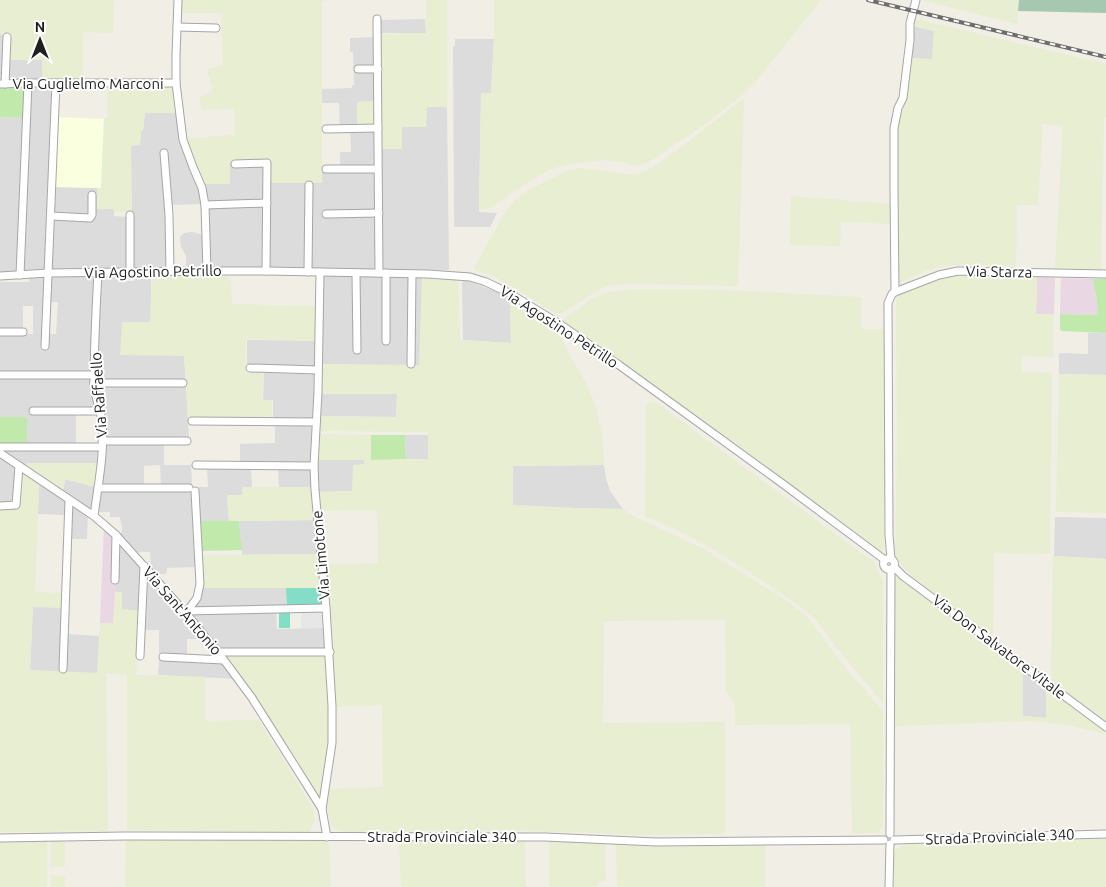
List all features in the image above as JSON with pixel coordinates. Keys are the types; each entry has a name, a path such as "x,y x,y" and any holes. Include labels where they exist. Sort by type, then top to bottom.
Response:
{"street":[{"path":"178,0 176,84 183,140 202,188 205,205 207,271"},
{"path":"889,887 892,568 884,566 884,563 888,560 889,525 888,303 895,292 894,128 898,108 903,98 910,40 910,23 916,0"},
{"path":"377,19 379,213 386,341"},
{"path":"177,27 216,28"},
{"path":"3,84 7,37"},
{"path":"358,69 378,69"},
{"path":"20,275 28,83"},
{"path":"45,346 56,83"},
{"name":"Via Guglielmo Marconi","path":"3,84 176,84"},
{"path":"326,129 378,128"},
{"path":"164,153 169,215 170,271"},
{"path":"235,164 267,163 266,271"},
{"path":"326,169 378,169"},
{"path":"308,272 309,185"},
{"path":"51,216 90,218 92,215 92,195"},
{"path":"205,205 267,203"},
{"path":"326,214 379,213"},
{"path":"130,215 130,272"},
{"name":"Via Agostino Petrillo","path":"0,276 48,273 170,271 356,272 443,274 470,277 486,282 558,323 675,405 878,555 888,560"},
{"name":"Via Raffaello","path":"94,516 102,444 102,420 96,397 95,379 98,272"},
{"name":"Via Limotone","path":"320,272 314,466 330,652 332,706 332,743 322,809 327,837"},
{"path":"356,272 356,350"},
{"name":"Via Starza","path":"895,292 939,275 958,272 1106,274"},
{"path":"411,364 412,274"},
{"path":"0,332 23,332"},
{"path":"250,368 318,370"},
{"path":"0,376 183,383"},
{"path":"33,411 99,411"},
{"path":"192,420 316,422"},
{"path":"0,447 187,441"},
{"name":"Via Sant'Antonio","path":"0,454 94,516 116,535 186,610 252,698 322,809"},
{"path":"196,465 314,466"},
{"path":"0,506 16,505 19,466"},
{"path":"98,488 192,490 200,584 197,598 186,610"},
{"path":"63,669 70,500"},
{"path":"115,580 116,535"},
{"path":"140,656 144,566"},
{"name":"Via Don Salvatore Vitale","path":"892,568 1106,727"},
{"path":"186,610 326,608"},
{"path":"218,652 330,652"},
{"path":"163,657 224,660"},
{"name":"Strada Provinciale 340","path":"0,838 545,837 656,842 1106,834"}],"shaded area":[{"path":"0,0 114,0 113,33 83,32 83,80 42,81 42,60 9,60 10,35 0,34"},
{"path":"182,0 328,0 322,1 322,183 272,183 272,179 266,179 266,162 230,162 230,184 203,184 188,147 187,138 235,135 234,109 201,110 200,97 212,91 207,69 223,65 221,13 181,13"},
{"path":"426,0 447,0 447,107 427,107 426,127 402,127 402,149 381,149 380,34 426,33"},
{"path":"494,0 821,0 758,79 739,98 652,160 637,166 624,162 604,160 569,164 551,169 492,207 479,210 481,93 491,93"},
{"path":"1019,0 1017,24 924,1"},
{"path":"1019,0 1106,0 1106,13 1018,11"},
{"path":"425,19 426,33 380,33 380,20"},
{"path":"916,19 1106,64 1101,269 1055,268 1063,126 1043,124 1038,205 1017,205 1016,266 953,265 927,270 896,284 897,138 899,123 909,84 912,58 932,59 934,31 914,26"},
{"path":"914,26 934,31 932,60 912,58"},
{"path":"0,34 10,35 42,60 42,81 0,82"},
{"path":"374,37 376,90 373,101 357,102 402,127 427,106 447,107 449,270 210,267 203,184 229,184 230,162 266,162 272,183 322,183 322,167 340,167 340,152 351,152 350,131 340,131 339,103 322,103 322,89 352,88 352,85 354,85 353,52 350,52 350,38"},
{"path":"455,39 494,39 491,93 481,93 479,212 497,213 490,227 454,227 453,47 455,46"},
{"path":"108,85 173,85 177,113 145,113 140,145 131,146 132,212 114,212 113,209 97,209 97,188 101,188 104,119 107,118"},
{"path":"53,86 47,269 23,270 31,87"},
{"path":"744,98 738,286 627,284 608,286 598,290 561,314 554,313 489,274 475,270 474,268 507,210 515,200 529,190 567,171 581,168 638,174 653,167 675,152"},
{"path":"376,101 376,126 357,126 357,102"},
{"path":"145,113 178,113 201,192 202,204 170,205 172,268 132,268 131,146 140,144"},
{"path":"0,117 25,118 18,273 0,273"},
{"path":"57,117 104,119 101,188 55,187"},
{"path":"55,187 97,188 97,209 114,209 114,216 128,217 128,268 51,269"},
{"path":"791,196 892,204 892,224 841,222 840,246 790,245"},
{"path":"192,232 204,235 204,266 186,266 186,256 181,247 180,237 184,233"},
{"path":"943,274 1037,277 1036,314 1054,314 1053,357 1022,356 1021,372 1052,373 1050,554 994,553 993,637 910,575 895,553 897,445 896,298 901,293"},
{"path":"152,275 227,276 231,281 232,304 317,306 316,341 246,339 245,373 263,373 262,400 272,400 272,419 188,420 184,356 120,355 122,322 150,322"},
{"path":"323,275 422,278 420,366 322,364"},
{"path":"45,276 48,334 56,334 58,302 49,302 50,277 95,276 93,373 22,371 22,373 0,373 0,335 33,334 33,306 23,306 23,329 0,330 0,282 29,282 29,278"},
{"path":"99,277 123,277 123,281 151,279 151,323 184,355 186,380 97,380"},
{"path":"1037,277 1055,278 1054,314 1036,314"},
{"path":"422,278 457,280 460,340 511,343 510,298 558,330 595,404 602,435 604,465 513,466 513,505 623,509 633,516 704,549 790,603 808,618 850,674 883,711 883,826 878,832 852,833 850,724 735,725 735,708 731,697 726,692 725,620 604,621 603,723 725,722 725,834 636,835 487,830 348,832 335,829 331,825 327,807 328,789 383,787 382,705 335,707 332,632 326,565 378,563 377,510 320,511 318,492 352,491 353,465 365,464 364,460 317,460 318,434 371,435 371,460 428,459 428,432 319,431 321,416 396,417 397,394 322,394 322,364 419,365"},
{"path":"1061,278 1093,279 1098,307 1097,315 1060,314"},
{"path":"464,280 510,298 511,343 463,340 462,284"},
{"path":"636,289 702,289 861,297 861,329 884,329 883,552 881,553 562,321 593,298 609,292"},
{"path":"1088,333 1106,333 1106,375 1059,374 1059,353 1088,354"},
{"path":"247,340 316,341 316,366 247,366"},
{"path":"264,373 316,374 314,419 273,419 273,400 263,400"},
{"path":"1059,374 1106,375 1106,513 1056,512"},
{"path":"0,378 93,378 95,410 97,414 76,415 76,445 27,444 27,417 0,417"},
{"path":"97,385 186,386 189,439 105,439"},
{"path":"322,394 397,394 396,417 321,416"},
{"path":"650,402 655,402 868,558 873,559 883,582 883,703 815,619 798,605 708,546 645,516 646,407"},
{"path":"275,424 314,425 312,462 240,462 240,444 275,443"},
{"path":"405,435 428,435 428,459 406,459"},
{"path":"104,443 164,444 164,465 191,465 192,486 161,487 160,465 144,466 144,487 101,486"},
{"path":"0,450 99,450 98,463 27,463 26,469"},
{"path":"0,458 16,468 15,502 0,503"},
{"path":"317,460 364,460 365,465 353,466 353,491 318,492"},
{"path":"27,463 98,463 95,487 65,479 63,493 26,469"},
{"path":"604,465 610,491 623,509 513,505 512,466"},
{"path":"207,468 251,468 252,487 242,488 242,495 227,496 229,521 200,521 196,487 208,487"},
{"path":"278,468 311,468 312,487 279,488"},
{"path":"23,472 39,483 35,592 64,593 63,608 33,607 30,670 97,673 100,623 113,623 115,592 122,592 122,609 141,611 139,658 137,658 136,675 205,677 205,721 259,720 310,803 314,812 314,821 310,832 127,830 127,675 106,673 108,831 0,832 0,509 21,508"},
{"path":"65,479 95,487 92,511 63,493"},
{"path":"39,483 67,502 66,515 38,514"},
{"path":"242,487 312,487 315,520 229,521 227,495 242,495"},
{"path":"192,491 196,567 167,568 166,574 156,574 151,569 150,552 136,552 120,534 122,525 120,517 110,517 110,512 98,512 101,492"},
{"path":"72,505 88,515 87,539 71,539"},
{"path":"1055,517 1106,518 1106,559 1054,556"},
{"path":"315,520 318,554 242,555 239,521"},
{"path":"104,527 114,537 117,582 113,623 100,623"},
{"path":"119,540 142,568 141,611 122,610 122,592 115,592"},
{"path":"318,554 322,588 202,588 202,555"},
{"path":"1053,556 1106,559 1106,722 1051,680"},
{"path":"146,575 162,590 204,639 187,639 187,656 159,655 159,630 145,630"},
{"path":"895,578 899,578 1023,670 1023,716 1046,718 1046,687 1106,732 1106,734 1068,725 1030,721 895,726"},
{"path":"202,588 286,588 287,606 195,607"},
{"path":"33,606 63,608 60,672 30,670"},
{"path":"276,611 277,629 326,628 328,650 220,651 190,615 191,613"},
{"path":"301,612 324,612 326,628 301,628"},
{"path":"67,634 99,636 98,673 65,672"},
{"path":"328,655 330,741 320,798 318,798 243,680 224,656"},
{"path":"159,660 222,662 236,679 158,675"},
{"path":"1023,670 1046,687 1046,718 1023,716"},
{"path":"1054,839 1106,839 1106,887 894,887 894,854 903,845"},
{"path":"126,840 327,841 329,846 331,887 125,887"},
{"path":"0,841 47,841 47,887 0,887"},
{"path":"51,841 65,841 65,867 51,867"},
{"path":"399,841 525,842 526,887 401,887"},
{"path":"549,841 605,844 606,881 598,882 597,887 549,887"},
{"path":"616,844 654,847 765,845 765,887 617,887"},
{"path":"51,875 65,876 65,887 51,887"}],"green space":[{"path":"26,87 25,118 0,117 0,88"},
{"path":"1093,279 1106,279 1106,333 1060,330 1060,314 1097,315 1098,307"},
{"path":"0,417 27,417 27,444 0,444"},
{"path":"371,435 405,435 406,459 371,460"},
{"path":"200,521 239,521 242,550 202,551"},
{"path":"286,588 322,588 322,606 287,606"},
{"path":"279,612 290,612 290,628 279,628"}],"railway":[{"path":"868,0 1106,57"}]}
